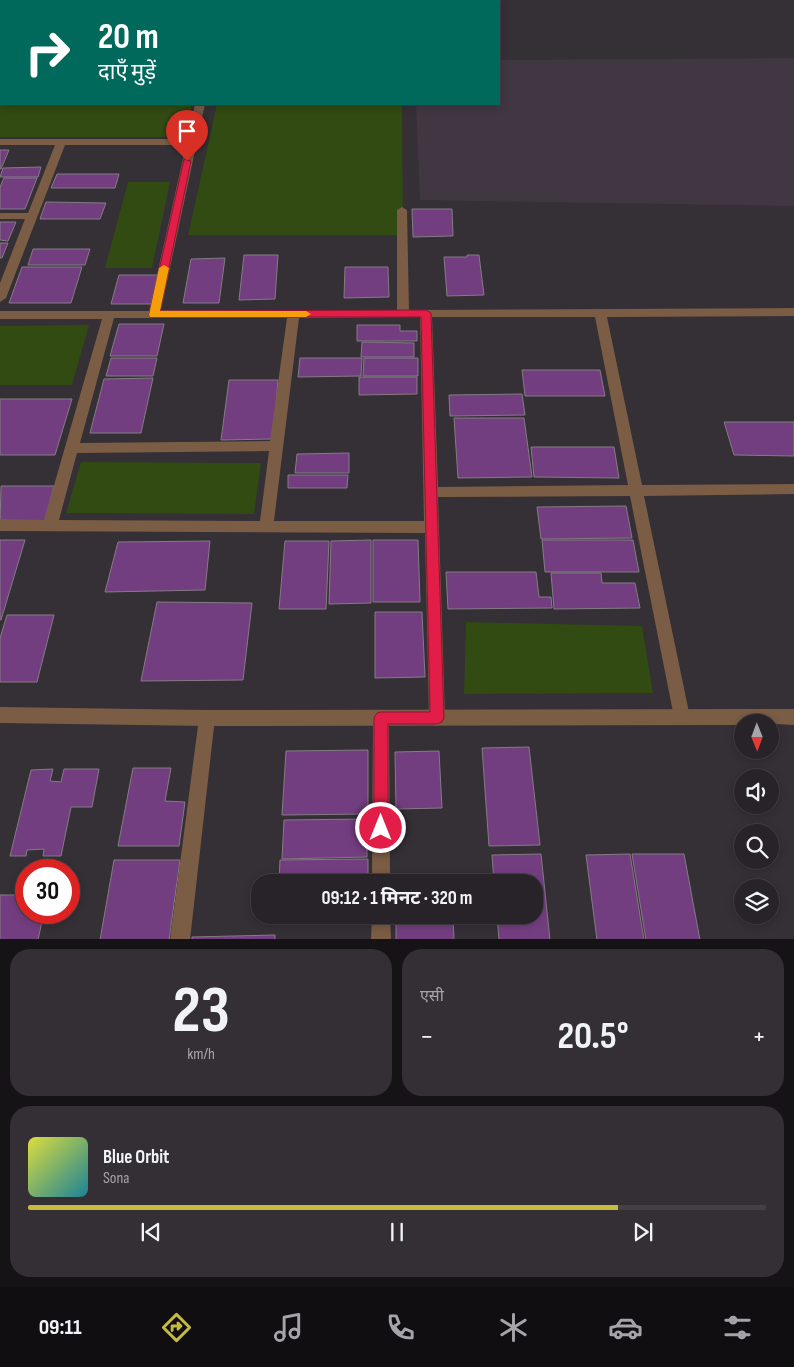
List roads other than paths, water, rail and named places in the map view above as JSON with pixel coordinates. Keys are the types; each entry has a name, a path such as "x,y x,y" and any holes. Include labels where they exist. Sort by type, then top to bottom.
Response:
{"street":[{"path":"154,315 200,105"},
{"path":"0,142 192,142"},
{"path":"0,298 30,216 61,142"},
{"path":"402,210 403,314"},
{"path":"0,216 30,216"},
{"path":"600,312 682,717"},
{"path":"0,315 794,312"},
{"path":"426,313 437,718"},
{"path":"266,526 293,314"},
{"path":"50,525 109,315"},
{"path":"71,448 276,446"},
{"path":"431,492 794,489"},
{"path":"0,525 432,527"},
{"path":"0,715 207,718 794,717"},
{"path":"180,939 207,718"},
{"path":"381,718 381,874"},
{"path":"380,939 381,924"}]}
